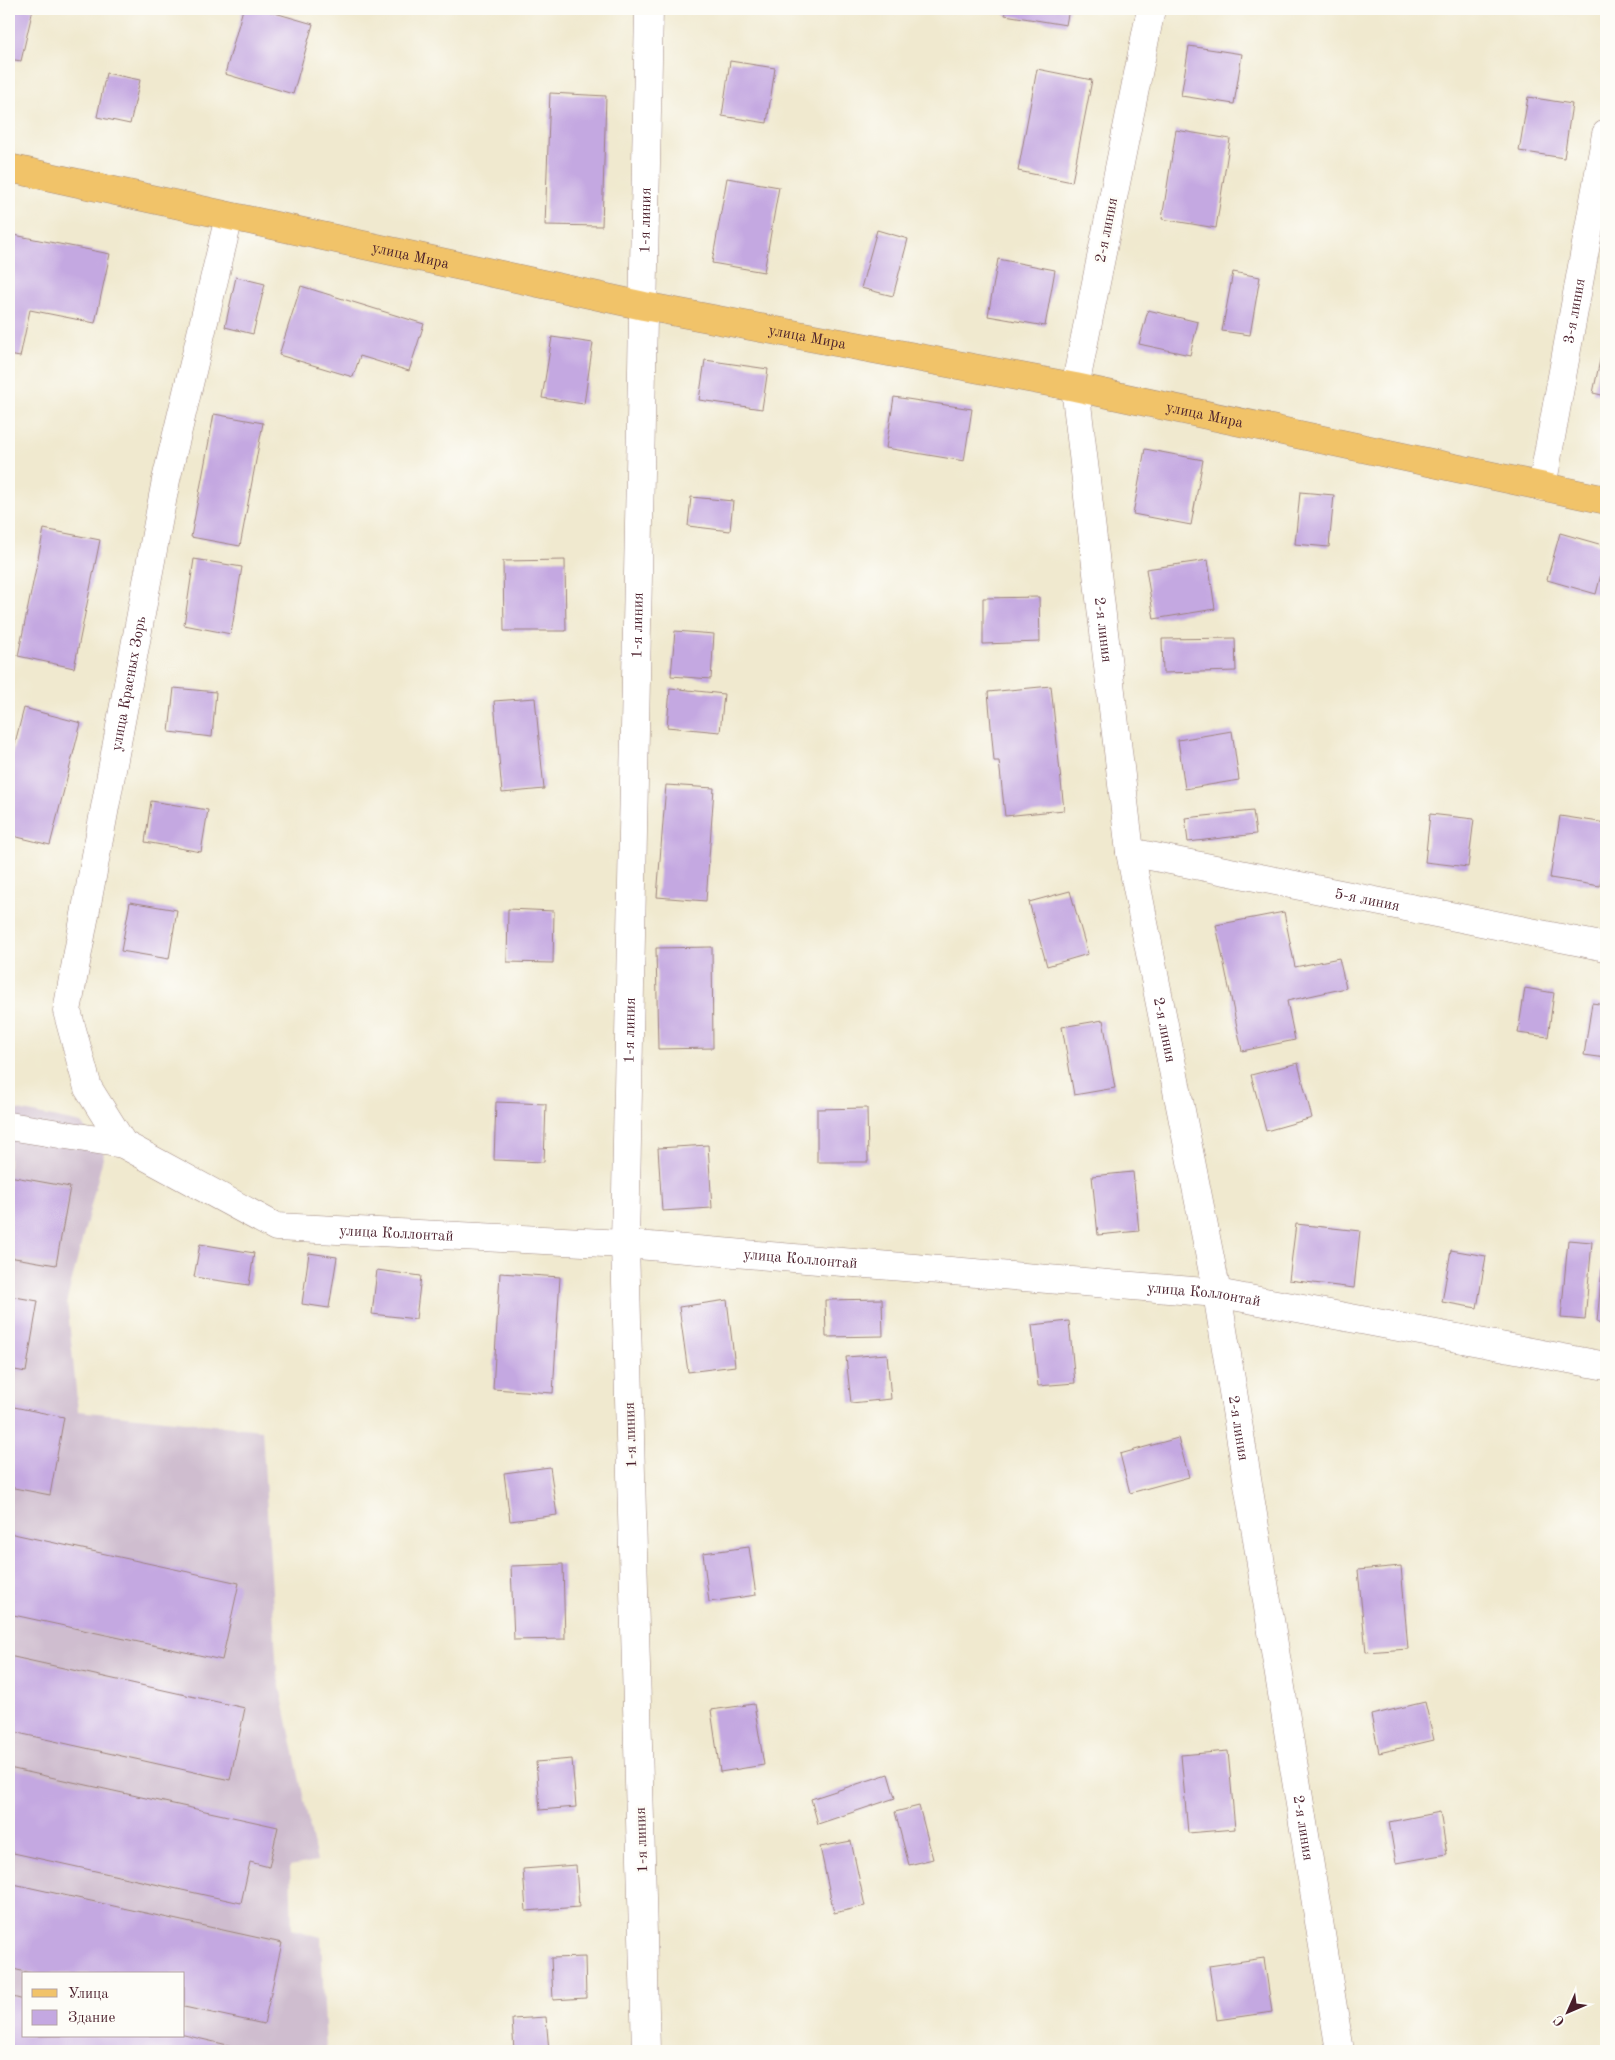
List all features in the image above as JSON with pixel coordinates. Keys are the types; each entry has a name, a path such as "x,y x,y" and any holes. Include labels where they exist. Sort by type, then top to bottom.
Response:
{"main road":[{"name":"улица Мира","path":"9,168 644,306 1075,387 1606,500"}],"street":[{"name":"1-я линия","path":"646,2051 625,1244 649,9"},
{"name":"2-я линия","path":"1151,9 1075,387 1130,852 1217,1293 1340,2051"},
{"name":"3-я линия","path":"1542,487 1606,134"},
{"name":"улица Красных Зорь","path":"123,1144 88,1088 67,1011 166,480 229,217"},
{"name":"5-я линия","path":"1130,852 1606,947"},
{"name":"улица Коллонтай","path":"9,1126 123,1144 276,1227 625,1244 1217,1293 1606,1366"}],"shaded area":[{"path":"9,1108 81,1123 104,1154 67,1300 78,1411 262,1430 277,1673 317,1861 290,1866 292,1929 321,1937 326,2051 9,2051"}],"building":[{"path":"9,9 33,9 21,61 9,59"},
{"path":"243,9 261,9 313,24 293,94 225,74"},
{"path":"1006,9 1069,9 1066,25 1005,15"},
{"path":"1189,46 1242,54 1234,104 1181,96"},
{"path":"730,61 775,68 767,123 722,116"},
{"path":"1037,69 1092,80 1072,182 1018,171"},
{"path":"106,73 140,80 130,124 97,117"},
{"path":"550,93 606,96 602,226 545,225"},
{"path":"1528,97 1572,104 1564,158 1519,151"},
{"path":"1176,130 1230,139 1216,228 1162,219"},
{"path":"727,178 779,187 764,272 712,263"},
{"path":"877,230 908,239 893,296 861,288"},
{"path":"9,234 110,254 95,323 30,310 20,357 9,355"},
{"path":"998,259 1055,270 1045,326 988,316"},
{"path":"1233,272 1260,277 1250,335 1222,331"},
{"path":"236,277 265,284 253,334 225,327"},
{"path":"301,286 424,324 409,371 360,356 353,377 279,355"},
{"path":"1148,310 1198,322 1190,355 1139,344"},
{"path":"552,337 593,343 584,404 542,398"},
{"path":"1606,337 1606,396 1593,393"},
{"path":"705,360 768,369 762,409 699,400"},
{"path":"894,397 972,409 964,461 886,448"},
{"path":"214,414 263,423 240,546 191,537"},
{"path":"1145,449 1203,460 1191,525 1133,514"},
{"path":"1300,492 1334,495 1329,547 1295,544"},
{"path":"691,497 733,501 730,531 688,526"},
{"path":"44,529 100,540 74,668 18,656"},
{"path":"1560,533 1606,546 1606,555 1596,594 1547,580"},
{"path":"194,559 242,567 231,634 184,625"},
{"path":"565,560 566,631 504,631 503,561"},
{"path":"1208,560 1215,609 1154,619 1146,569"},
{"path":"1039,597 1040,642 983,644 983,598"},
{"path":"675,631 714,634 711,679 671,676"},
{"path":"1235,638 1236,671 1163,673 1162,639"},
{"path":"1051,686 1064,810 1005,816 999,761 994,761 988,692"},
{"path":"174,688 216,692 212,737 169,732"},
{"path":"670,688 724,694 720,732 667,727"},
{"path":"535,698 544,789 502,793 494,701"},
{"path":"24,708 81,723 50,845 9,835 9,766"},
{"path":"1232,731 1239,780 1185,789 1178,740"},
{"path":"666,785 714,788 706,901 657,897"},
{"path":"151,801 208,810 201,852 145,842"},
{"path":"1253,811 1256,834 1188,842 1185,818"},
{"path":"1430,814 1474,819 1468,867 1425,862"},
{"path":"1560,816 1606,823 1606,845 1600,886 1550,878"},
{"path":"1070,891 1088,954 1047,966 1029,902"},
{"path":"130,902 177,910 169,959 121,951"},
{"path":"508,909 554,911 553,963 507,962"},
{"path":"1284,912 1295,967 1339,958 1346,988 1287,1001 1295,1040 1242,1051 1216,925"},
{"path":"712,947 713,1048 658,1049 656,948"},
{"path":"1525,988 1554,993 1548,1037 1518,1033"},
{"path":"1592,1003 1606,1005 1606,1058 1584,1055"},
{"path":"1103,1020 1115,1088 1074,1095 1062,1027"},
{"path":"1298,1063 1312,1118 1266,1131 1251,1075"},
{"path":"496,1102 546,1104 544,1162 494,1160"},
{"path":"867,1108 868,1162 817,1162 817,1109"},
{"path":"708,1145 712,1208 662,1211 658,1148"},
{"path":"1133,1172 1139,1231 1098,1235 1092,1176"},
{"path":"9,1176 70,1187 56,1265 9,1257"},
{"path":"1296,1224 1360,1231 1354,1288 1289,1280"},
{"path":"1568,1240 1592,1242 1585,1320 1561,1318"},
{"path":"200,1244 254,1253 249,1285 194,1277"},
{"path":"1451,1250 1486,1256 1477,1308 1442,1302"},
{"path":"309,1253 337,1257 329,1308 302,1304"},
{"path":"377,1270 421,1276 416,1319 372,1314"},
{"path":"1602,1270 1606,1271 1606,1323 1597,1322"},
{"path":"500,1273 560,1277 553,1393 493,1389"},
{"path":"9,1296 38,1301 26,1372 9,1369"},
{"path":"882,1299 883,1336 826,1337 825,1300"},
{"path":"727,1300 735,1366 688,1372 679,1307"},
{"path":"1069,1321 1075,1383 1038,1386 1032,1325"},
{"path":"887,1354 891,1399 851,1403 846,1357"},
{"path":"9,1406 64,1417 50,1495 9,1487"},
{"path":"1178,1438 1189,1477 1130,1493 1120,1454"},
{"path":"550,1467 557,1515 510,1521 504,1473"},
{"path":"9,1533 239,1583 222,1660 9,1614"},
{"path":"749,1547 756,1595 709,1602 703,1553"},
{"path":"563,1564 565,1639 514,1640 511,1566"},
{"path":"1401,1566 1408,1649 1366,1652 1358,1570"},
{"path":"9,1656 245,1708 230,1780 9,1731"},
{"path":"1425,1702 1434,1740 1379,1753 1371,1715"},
{"path":"754,1704 764,1765 720,1772 711,1710"},
{"path":"1228,1751 1235,1829 1188,1833 1181,1755"},
{"path":"572,1759 576,1807 540,1810 536,1762"},
{"path":"9,1768 278,1827 269,1867 250,1862 241,1903 9,1852"},
{"path":"888,1774 895,1798 818,1824 811,1799"},
{"path":"919,1806 933,1859 909,1865 895,1812"},
{"path":"1440,1812 1447,1854 1396,1863 1389,1822"},
{"path":"851,1841 865,1906 834,1913 820,1847"},
{"path":"576,1865 579,1907 526,1911 523,1869"},
{"path":"9,1883 282,1943 264,2024 185,2007 185,1972 26,1972 9,1968"},
{"path":"585,1957 586,1998 553,2000 551,1958"},
{"path":"1264,1958 1272,2012 1217,2020 1209,1966"},
{"path":"9,1996 22,1999 22,2038 185,2038 185,2035 254,2051 9,2051"},
{"path":"546,2017 549,2051 514,2051 512,2019"}]}
